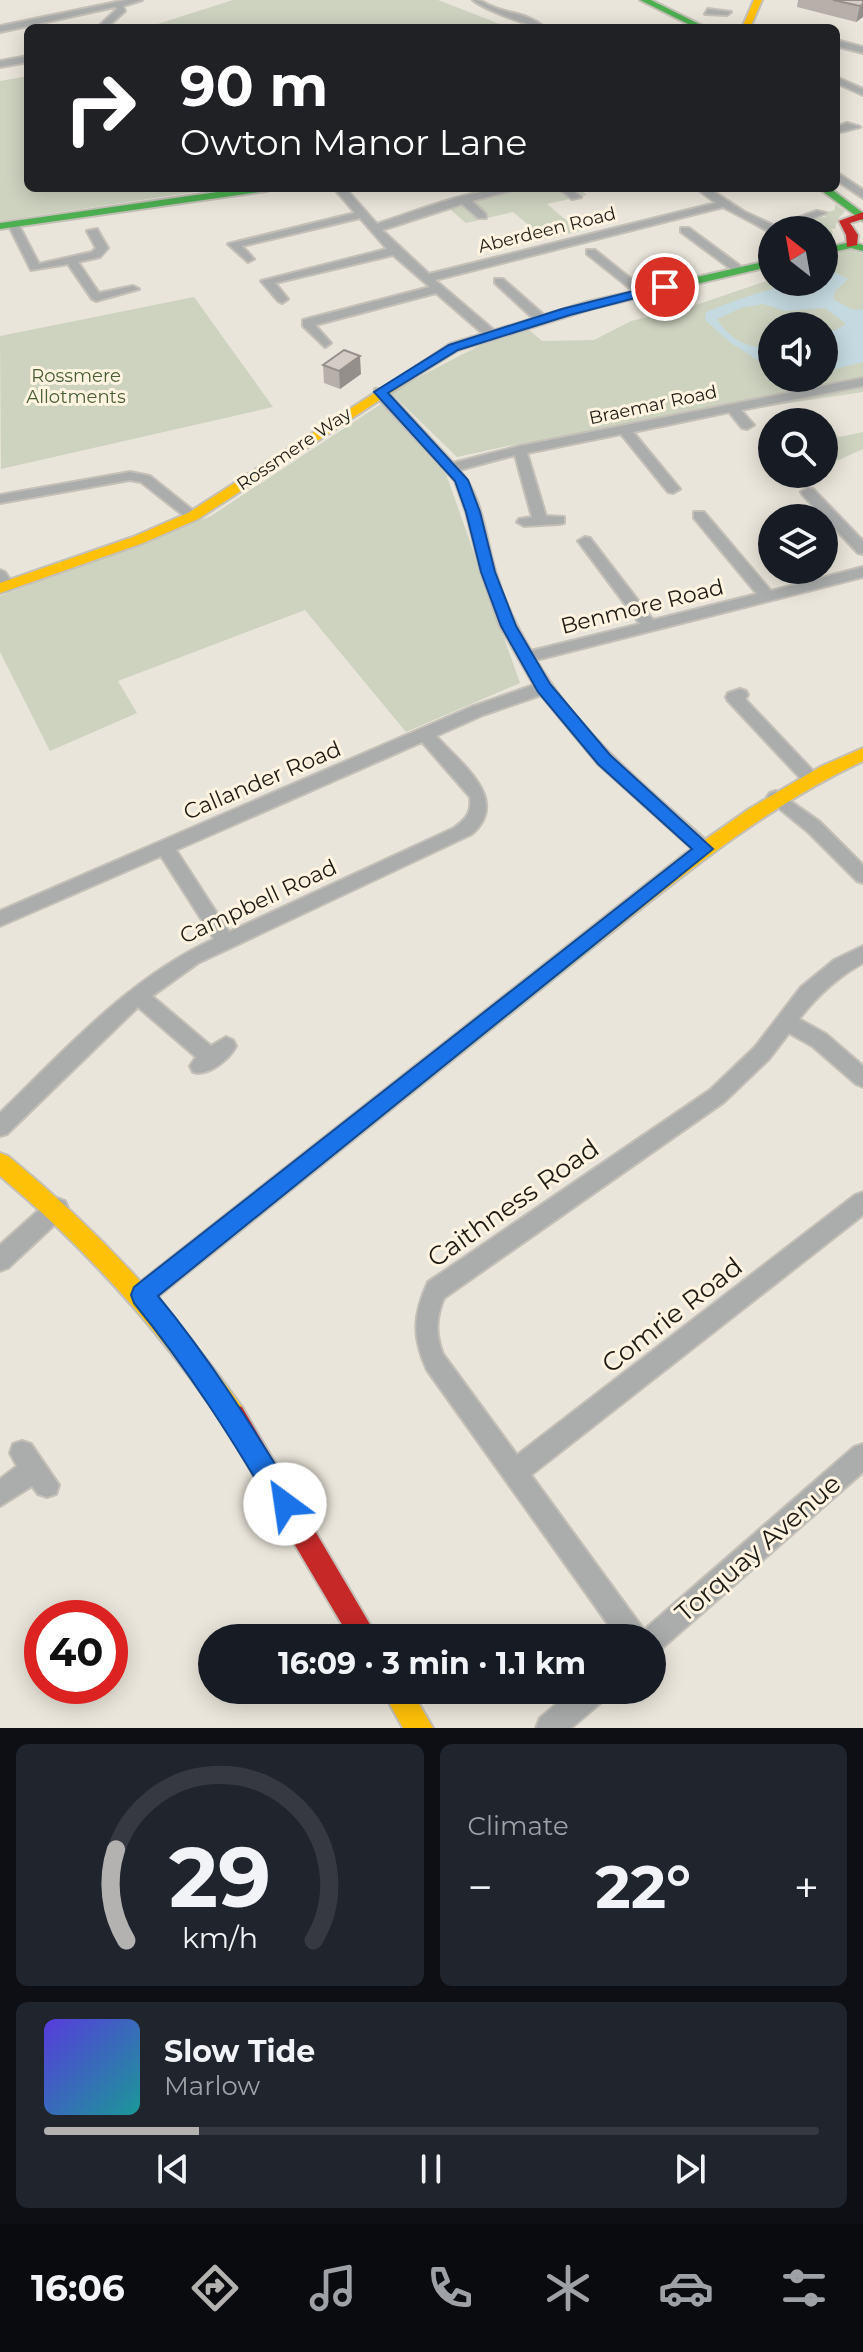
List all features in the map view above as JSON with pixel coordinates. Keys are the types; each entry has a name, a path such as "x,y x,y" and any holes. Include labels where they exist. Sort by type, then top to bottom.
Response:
{"main road":[{"path":"644,0 713,16"},
{"path":"748,24 758,0"},
{"path":"761,24 770,0"},
{"path":"840,189 862,213"},
{"path":"7,225 239,192"},
{"path":"829,192 862,213"},
{"path":"857,247 843,223 846,218 862,213"},
{"name":"Rossmere Way","path":"2,583 138,540 193,516 380,392 454,347 641,292 758,266"},
{"path":"142,1295 704,849 809,777 863,754"},
{"path":"0,1163 57,1208 142,1295 179,1340 236,1422 357,1624"},
{"path":"404,1704 419,1728"}],"street":[{"path":"25,24 138,0"},
{"path":"477,0 488,8 515,14 534,24"},
{"path":"713,16 719,0"},
{"path":"106,24 121,13 118,5"},
{"path":"0,29 24,24"},
{"path":"840,44 863,50"},
{"path":"0,64 24,60"},
{"path":"840,82 863,92"},
{"path":"840,129 850,125 855,127"},
{"path":"840,178 863,195"},
{"path":"342,192 373,229 424,279 492,335"},
{"path":"373,229 499,192"},
{"path":"569,192 576,197"},
{"path":"708,192 758,222"},
{"path":"464,200 482,216"},
{"name":"Aberdeen Road","path":"424,279 724,204"},
{"path":"813,216 821,213"},
{"path":"248,259 234,244 361,215"},
{"path":"7,225 35,268 72,262 99,253 101,245 93,231"},
{"path":"685,230 739,270"},
{"path":"282,299 267,281 395,251"},
{"path":"591,252 641,292"},
{"path":"72,262 96,297 133,289"},
{"path":"499,281 541,319"},
{"path":"325,343 307,323 436,289"},
{"name":"Braemar Road","path":"451,468 520,450 731,407 862,386"},
{"path":"380,392 461,480 473,512 488,572 508,626 544,688 604,760 704,849"},
{"path":"731,407 747,425"},
{"path":"624,429 673,489"},
{"path":"520,450 540,521"},
{"path":"0,499 130,476 145,479 193,516"},
{"path":"808,492 863,550"},
{"path":"699,515 768,597"},
{"path":"524,522 559,520"},
{"path":"585,541 650,627"},
{"name":"Benmore Road","path":"525,658 863,572"},
{"name":"Callander Road","path":"0,919 477,711 544,688"},
{"path":"740,695 734,697 809,777"},
{"name":"Campbell Road","path":"0,1127 138,995 191,958 460,833 470,825 478,816 481,806 478,795 425,734"},
{"path":"776,797 839,850 863,876"},
{"path":"164,846 225,941"},
{"name":"Caithness Road","path":"624,1624 430,1353 424,1314 436,1290 717,1096 743,1073 808,993 825,978 863,954"},
{"path":"138,995 212,1057"},
{"path":"787,1022 819,1040 863,1078"},
{"name":"Comrie Road","path":"516,1471 863,1202"},
{"path":"0,1260 57,1208"},
{"name":"Torquay Avenue","path":"666,1628 863,1456"},
{"path":"0,1494 34,1469"},
{"path":"550,1728 578,1704"}],"green space":[{"path":"233,0 438,0 500,24 158,24"},
{"path":"24,77 24,192 195,192 0,221 0,81"},
{"path":"501,192 584,192 587,195 547,204 579,231 545,239 513,212 466,223 445,205"},
{"path":"835,204 845,211 838,219 838,216 825,216 823,213 835,210"},
{"path":"850,249 863,254 863,392 508,446 457,457 390,392 492,339 527,328 542,341 594,340 631,321 693,306 758,284 758,296 838,296 838,253"},
{"name":"Rossmere Allotments","path":"194,297 273,407 1,469 0,336"},
{"path":"381,404 446,474 520,683 406,732 305,610 118,681 137,713 50,751 0,652 0,596 211,516"},
{"path":"863,432 863,449 838,460 838,436"}],"water":[{"path":"838,274 848,279 838,288"},
{"path":"758,294 758,296 834,296 833,299 851,309 863,310 863,362 838,368 838,329 846,324 838,318 838,312 825,308 785,311 763,304 741,308 717,319 727,332 740,341 758,347 758,360 731,343 705,320 706,312"}],"building":[{"path":"833,0 863,0 863,4 860,6"},
{"path":"344,350 360,356 339,371 323,365"}],"traffic: fast":[{"path":"644,0 695,24"},
{"path":"0,226 239,192"},
{"path":"828,192 863,218"},
{"path":"838,248 851,245 863,248"},
{"path":"420,368 454,347 591,305 758,266"},
{"path":"142,1295 591,938"}],"traffic: slow":[{"path":"748,24 758,0"},
{"path":"0,588 138,540 193,516 420,368"},
{"path":"591,938 688,861 755,813 826,771 863,754"},
{"path":"0,1163 67,1220 127,1280 182,1345 233,1416"},
{"path":"404,1704 419,1728"}],"traffic: jam":[{"path":"851,245 852,235 844,221 863,215"},
{"path":"233,1416 357,1624"}],"route":[{"path":"285,1504 236,1422 179,1340 142,1295 704,849 604,760 544,688 508,626 488,572 473,512 461,480 380,392 454,347 566,312 665,287"}]}
